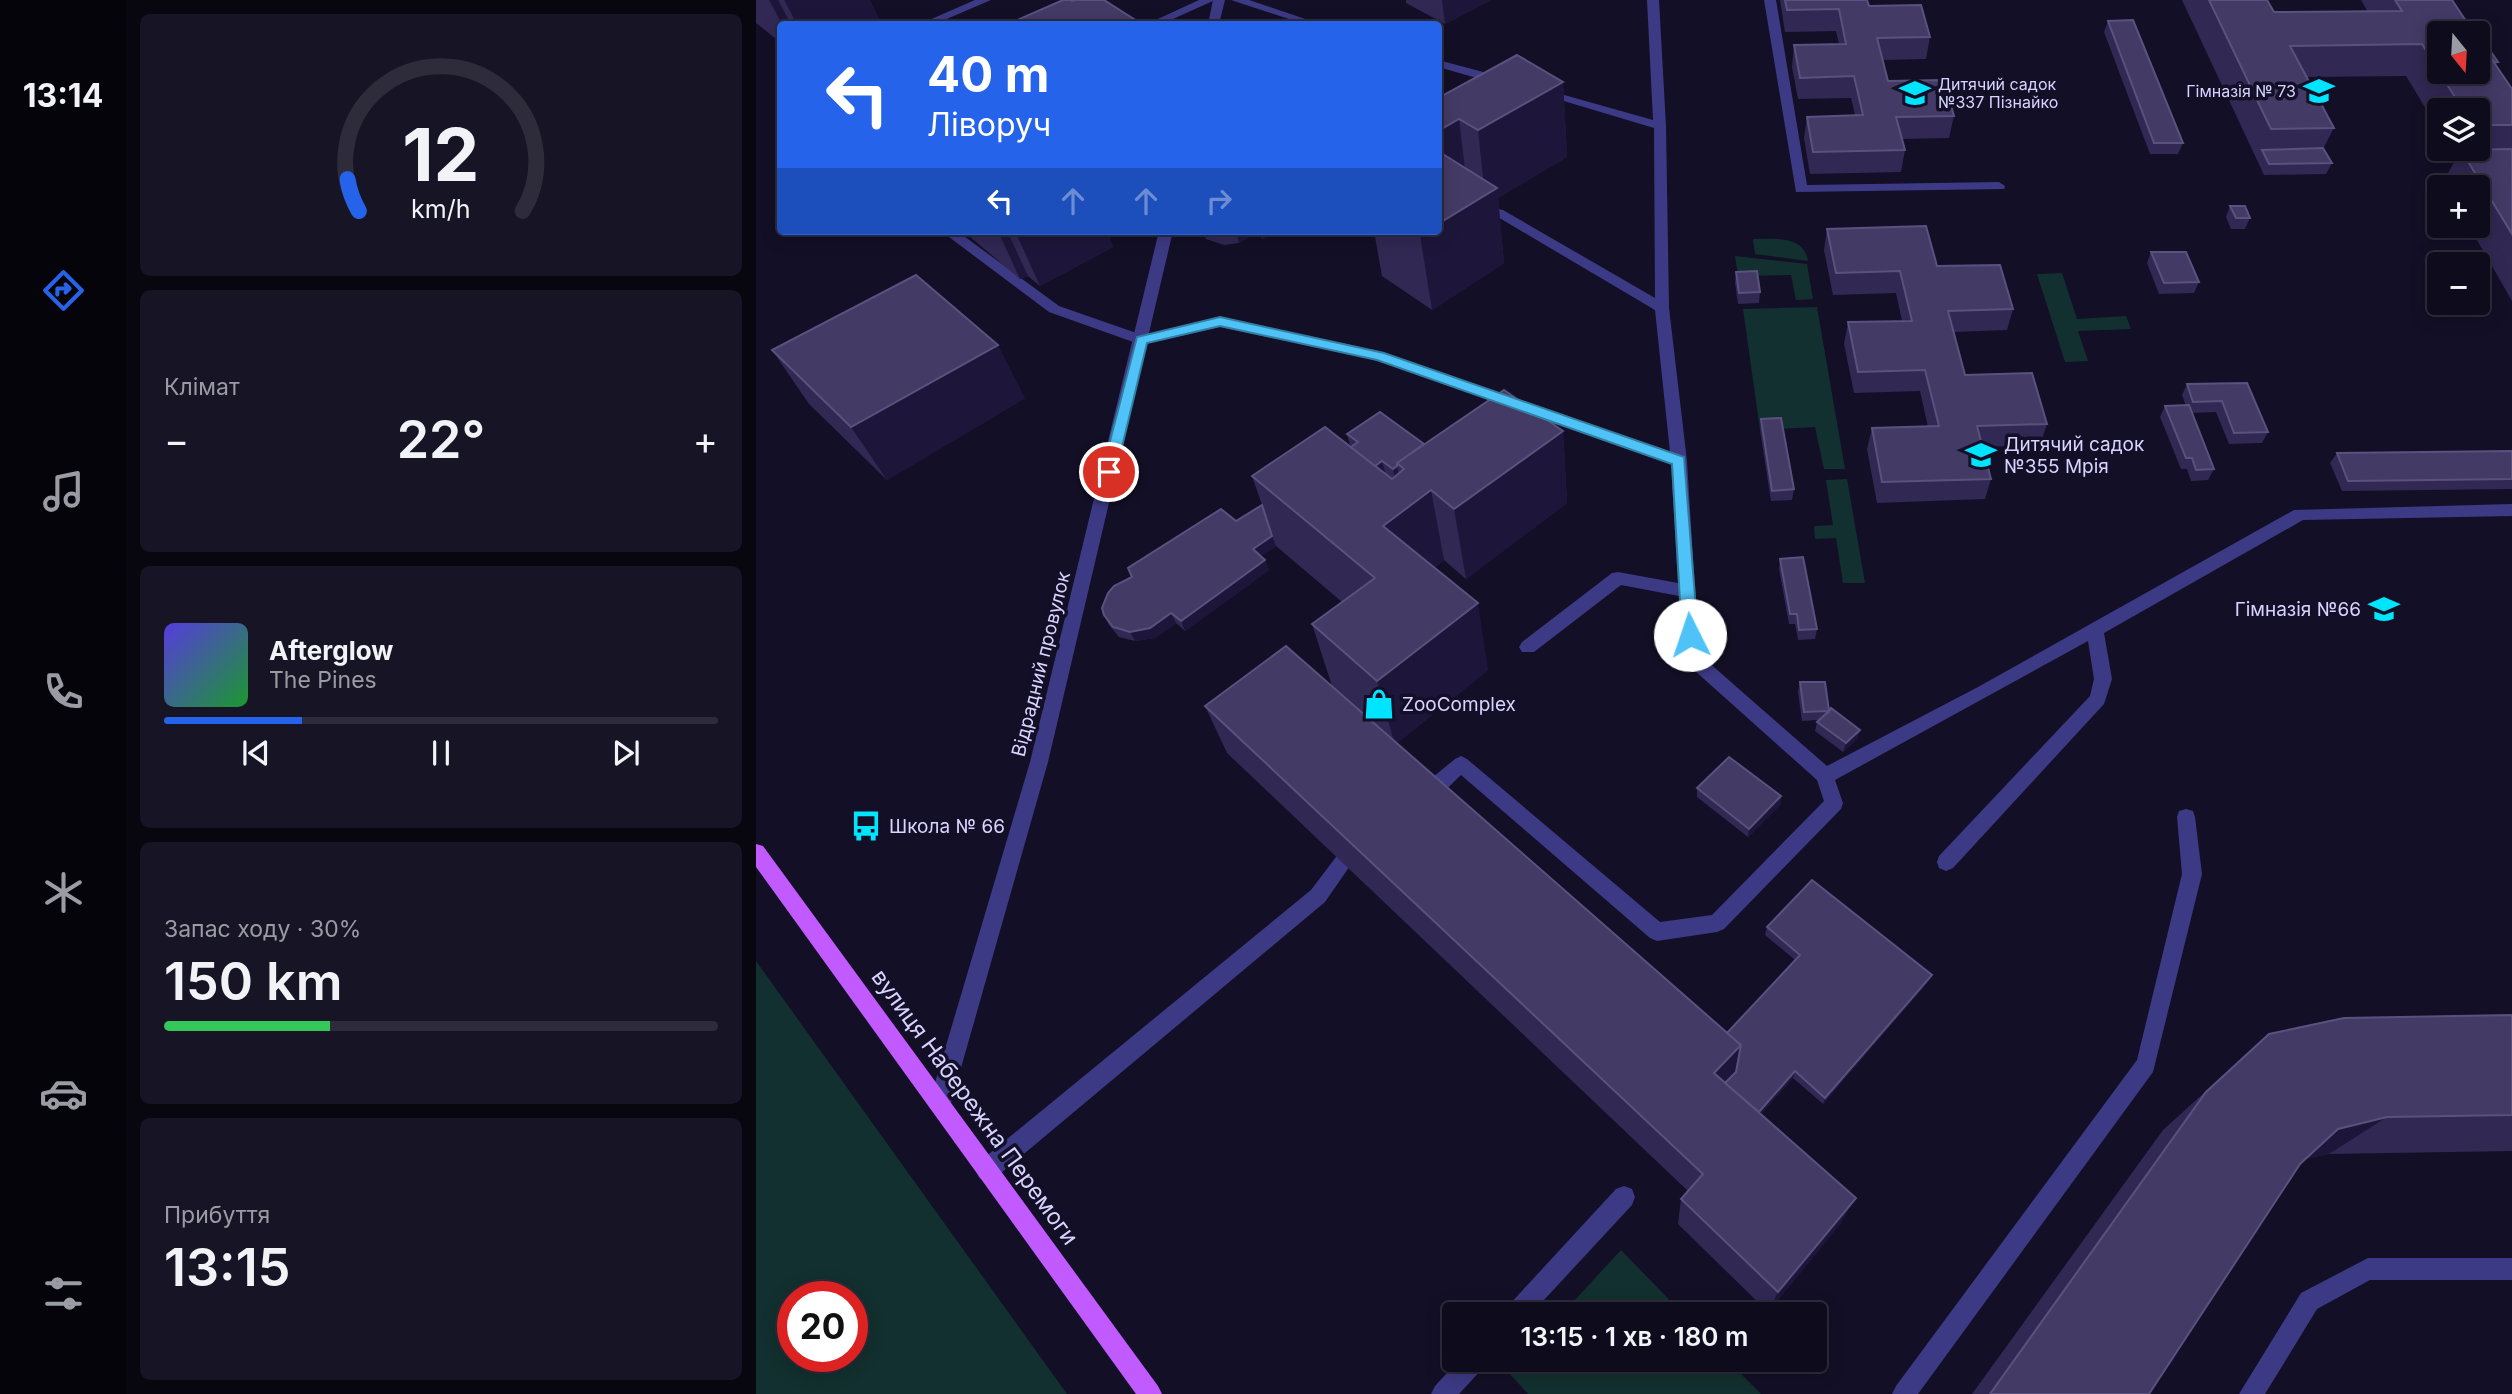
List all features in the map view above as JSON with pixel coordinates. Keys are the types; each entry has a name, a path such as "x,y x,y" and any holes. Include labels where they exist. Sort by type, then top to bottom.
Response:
{"main road":[{"name":"вулиця Набережна Перемоги","path":"756,852 1150,1394"}],"street":[{"path":"933,21 985,0"},
{"path":"1160,21 1209,0"},
{"path":"1215,21 1219,0"},
{"path":"1237,0 1304,21"},
{"path":"1420,799 1461,764 1657,932 1717,923 1834,803 1825,776 1691,657 1679,461 1662,308 1660,126 1653,0"},
{"path":"1770,0 1801,189 1999,186"},
{"path":"1442,64 1517,85"},
{"path":"1530,89 1660,126"},
{"path":"1498,213 1662,308"},
{"path":"953,235 1054,309 1141,340 1220,322 1379,356 1679,461"},
{"name":"Відрадний провулок","path":"940,1103 1039,762 1165,235"},
{"path":"1825,776 2095,630 2300,514 2512,510"},
{"path":"1528,647 1618,578 1687,591"},
{"path":"1947,862 2098,699 2102,679 2095,630"},
{"path":"1904,1394 2146,1065 2192,874 2186,817"},
{"path":"987,1170 1318,896 1343,863"},
{"path":"1527,1302 1624,1197"},
{"path":"2250,1394 2309,1301 2368,1269 2512,1269"},
{"path":"1443,1394 1464,1372"}],"green space":[{"path":"1753,239 1787,240 1801,247 1808,261 1755,254"},
{"path":"1735,256 1807,264 1813,299 1796,300 1791,275 1738,276"},
{"path":"2062,273 2077,319 2126,316 2131,329 2078,331 2088,361 2065,362 2037,274"},
{"path":"1817,307 1845,469 1824,469 1815,427 1760,430 1743,309"},
{"path":"1847,479 1865,583 1843,583 1836,538 1815,539 1814,526 1833,525 1826,480"},
{"path":"756,961 1067,1394 756,1394"},
{"path":"1621,1250 1671,1302 1573,1302"},
{"path":"1508,1372 1739,1372 1761,1394 1528,1394"}],"building":[{"path":"1063,0 1104,0 1137,21 1015,21"},
{"path":"1785,0 1867,0 1869,6 1921,5 1930,37 1877,38 1888,81 1944,80 1954,116 1896,117 1905,150 1813,152 1807,117 1863,115 1854,76 1800,78 1794,45 1846,44 1839,9 1787,10"},
{"path":"2209,0 2267,0 2274,12 2402,11 2395,0 2452,0 2466,21 2427,21 2427,52 2422,44 2290,46 2334,128 2271,129"},
{"path":"2133,20 2183,143 2154,143 2108,21"},
{"path":"2490,50 2498,62 2494,62 2490,56"},
{"path":"1517,55 1563,82 1478,130 1459,119 1442,129 1442,96"},
{"path":"2490,57 2512,89 2512,125 2490,125 2490,98 2456,98 2447,84 2490,84"},
{"path":"2323,148 2332,163 2269,164 2262,150"},
{"path":"2490,149 2512,149 2512,234 2490,198 2490,175 2476,175 2468,161 2490,161"},
{"path":"1442,154 1497,188 1442,222"},
{"path":"2230,206 2245,206 2250,218 2236,218"},
{"path":"1926,226 1937,266 2000,265 2013,309 1948,311 1965,375 2032,373 2047,424 1977,426 1991,479 1882,482 1872,428 1939,426 1925,370 1858,372 1848,322 1912,321 1900,271 1836,273 1827,229"},
{"path":"2151,252 2186,252 2199,282 2164,283"},
{"path":"1757,271 1760,292 1739,293 1736,272"},
{"path":"916,275 998,345 851,427 772,350"},
{"path":"2247,383 2268,432 2234,433 2222,401 2193,402 2187,384"},
{"path":"1504,390 1563,431 1454,509 1431,490 1383,526 1478,603 1377,681 1312,624 1375,578 1252,476 1325,427 1392,479 1404,469 1397,463"},
{"path":"2189,405 2214,469 2196,470 2192,458 2186,458 2165,406"},
{"path":"1380,412 1424,444 1397,463 1393,469 1382,461 1375,466 1351,447 1358,442 1347,434"},
{"path":"1781,418 1794,489 1772,491 1761,419"},
{"path":"2512,451 2512,479 2348,481 2337,453"},
{"path":"1262,505 1272,536 1253,549 1265,560 1181,621 1171,613 1150,628 1130,632 1113,627 1102,608 1114,586 1132,577 1128,568 1221,509 1236,521"},
{"path":"1803,557 1817,629 1799,630 1797,614 1790,614 1780,559"},
{"path":"1286,646 1741,1045 1714,1073 1856,1198 1778,1292 1681,1199 1703,1174 1205,706"},
{"path":"1800,682 1825,682 1829,711 1804,712"},
{"path":"1831,708 1860,730 1846,743 1817,722"},
{"path":"1729,757 1781,796 1749,829 1697,788"},
{"path":"1812,880 1932,975 1825,1098 1795,1071 1759,1112 1725,1083 1736,1072 1741,1045 1727,1033 1800,955 1767,927"},
{"path":"2512,1015 2512,1115 2387,1117 2338,1129 2300,1164 2149,1394 1990,1394 2206,1092 2269,1034 2344,1018"}],"place":[{"name":"Гімназія № 73","path":"2319,91"},
{"name":"Дитячий садок №337 Пізнайко","path":"1915,93"},
{"name":"Дитячий садок №355 Мрія","path":"1981,455"},
{"name":"Гімназія №66","path":"2384,609"},
{"name":"ZooComplex","path":"1379,704"},
{"name":"Школа № 66","path":"866,826"}],"route":[{"path":"1109,472 1141,340 1220,322 1379,356 1679,461 1690,635"}]}
